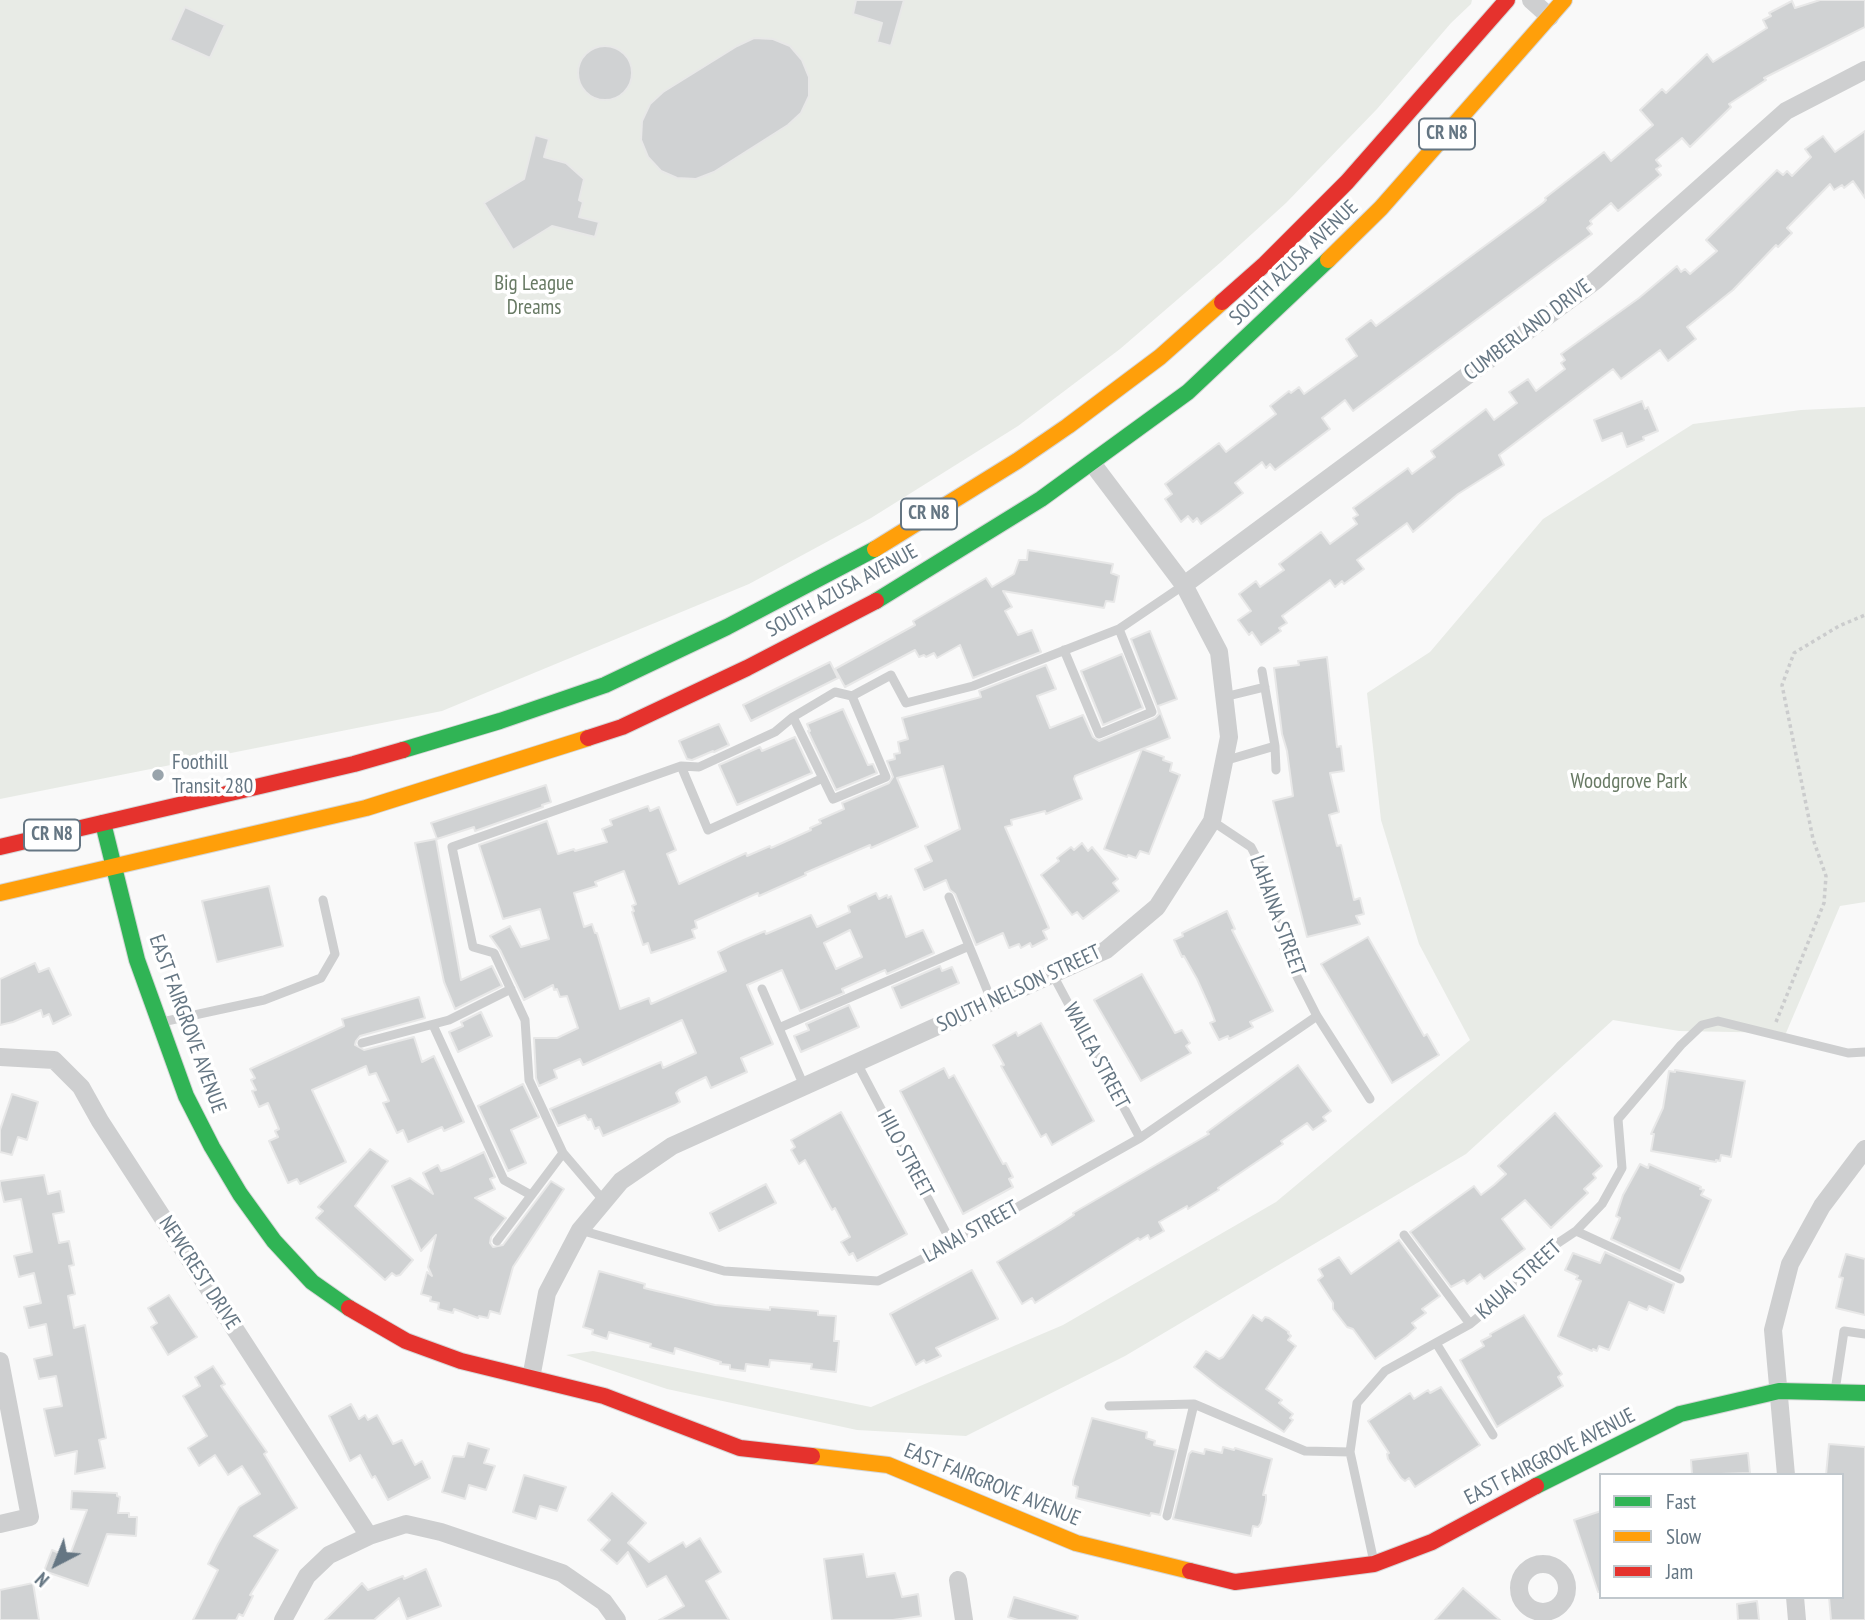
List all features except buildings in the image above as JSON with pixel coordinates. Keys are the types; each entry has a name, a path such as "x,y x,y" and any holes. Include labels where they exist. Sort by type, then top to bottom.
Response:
{"main road":[{"name":"SOUTH AZUSA AVENUE","path":"0,846 354,764 500,721 605,685 727,627 855,561 1017,461 1160,357 1265,264 1347,182 1507,0"},
{"name":"SOUTH AZUSA AVENUE","path":"0,893 366,808 513,764 622,727 747,668 877,600 1041,499 1188,392 1381,208 1564,0"},
{"name":"EAST FAIRGROVE AVENUE","path":"103,823 137,960 186,1096 240,1194 274,1241 312,1282 358,1315 405,1341 461,1361 604,1396 740,1448 888,1465 1076,1543 1235,1582 1374,1564 1432,1542 1574,1466 1680,1415 1779,1391 1865,1393"}],"street":[{"path":"1531,0 1550,17"},
{"name":"CUMBERLAND DRIVE","path":"1184,585 1595,281 1786,111 1865,70"},
{"name":"SOUTH NELSON STREET","path":"531,1378 547,1293 580,1230 621,1181 672,1146 1106,950 1157,907 1212,821 1229,737 1219,652 1184,585 1092,463"},
{"name":"NEWCREST DRIVE","path":"0,1057 54,1060 81,1087 100,1121 369,1536"},
{"path":"1786,1473 1773,1330 1790,1264 1822,1206 1865,1149"},
{"path":"0,1361 30,1517 0,1524"},
{"path":"284,1620 307,1576 329,1555 369,1536 406,1524 441,1532 562,1573 604,1602 617,1620"},
{"path":"958,1580 964,1620"},
{"path":"1795,1599 1797,1620"}],"lane":[{"path":"604,1201 563,1153 528,1080 525,1020 494,953 473,947 452,847 681,766 699,767 775,732 793,717 835,692 852,696 891,675 906,703 973,686 1119,629 1184,585"},
{"path":"1064,650 1099,734 1152,712 1119,629"},
{"path":"1262,671 1275,746 1276,770"},
{"path":"1224,697 1265,687"},
{"path":"793,717 833,799 886,777 852,696"},
{"path":"1224,761 1275,746"},
{"path":"681,766 708,830 823,778"},
{"name":"LAHAINA STREET","path":"1212,821 1251,847 1265,874 1285,953 1317,1016 1370,1098"},
{"path":"949,897 992,1002"},
{"path":"160,1023 264,1000 321,978 335,954 323,900"},
{"path":"779,1028 969,946"},
{"name":"WAILEA STREET","path":"1053,975 1140,1138"},
{"path":"362,1043 449,1020 511,989"},
{"path":"762,989 804,1086"},
{"name":"LANAI STREET","path":"580,1230 724,1271 878,1281 952,1244 1140,1138 1317,1016"},
{"name":"KAUAI STREET","path":"1374,1564 1350,1452 1357,1403 1385,1371 1470,1324 1505,1295 1543,1253 1576,1231 1602,1204 1622,1168 1618,1119 1702,1025 1718,1021 1848,1053 1865,1052"},
{"path":"433,1024 504,1180 531,1195"},
{"name":"HILO STREET","path":"857,1063 952,1244"},
{"path":"497,1241 563,1153"},
{"path":"1576,1231 1680,1279"},
{"path":"1404,1235 1470,1324"},
{"path":"1835,1392 1844,1331 1865,1334"},
{"path":"1436,1343 1493,1435"},
{"path":"1109,1406 1194,1404 1305,1451 1350,1452"},
{"path":"1167,1516 1194,1404"}],"path":[{"path":"1772,1033 1824,903 1826,876 1810,826 1782,685 1794,653 1839,626 1865,615"}],"green space":[{"name":"Big League Dreams","path":"0,0 1472,0 1377,109 1286,203 1221,262 1120,349 1018,426 871,518 749,584 442,711 0,799"},
{"name":"Woodgrove Park","path":"1865,407 1865,902 1840,906 1786,1033 1679,1031 1613,1020 1466,1154 1125,1356 966,1436 857,1430 667,1389 566,1355 593,1351 871,1407 1063,1325 1276,1202 1470,1040 1419,944 1381,820 1367,693 1430,652 1543,519 1693,424 1801,410"}],"traffic: fast":[{"path":"876,601 1041,499 1188,392 1328,260"},
{"path":"403,750 500,721 605,685 727,627 875,549"},
{"path":"103,823 137,960 186,1096 240,1194 274,1241 312,1282 349,1308"},
{"path":"1536,1486 1680,1414 1779,1391 1865,1393"}],"traffic: slow":[{"path":"1328,260 1381,208 1564,0"},
{"path":"875,549 1017,461 1068,426 1160,357 1222,302"},
{"path":"0,893 366,808 588,738"},
{"path":"812,1456 888,1465 1076,1543 1190,1571"}],"traffic: jam":[{"path":"1222,302 1265,264 1347,182 1507,0"},
{"path":"588,738 622,727 747,668 876,601"},
{"path":"0,847 354,764 403,750"},
{"path":"349,1308 406,1341 461,1361 604,1396 740,1448 812,1456"},
{"path":"1190,1571 1235,1582 1374,1564 1432,1542 1536,1486"}],"place":[{"name":"Foothill Transit 280","path":"158,775"}]}
